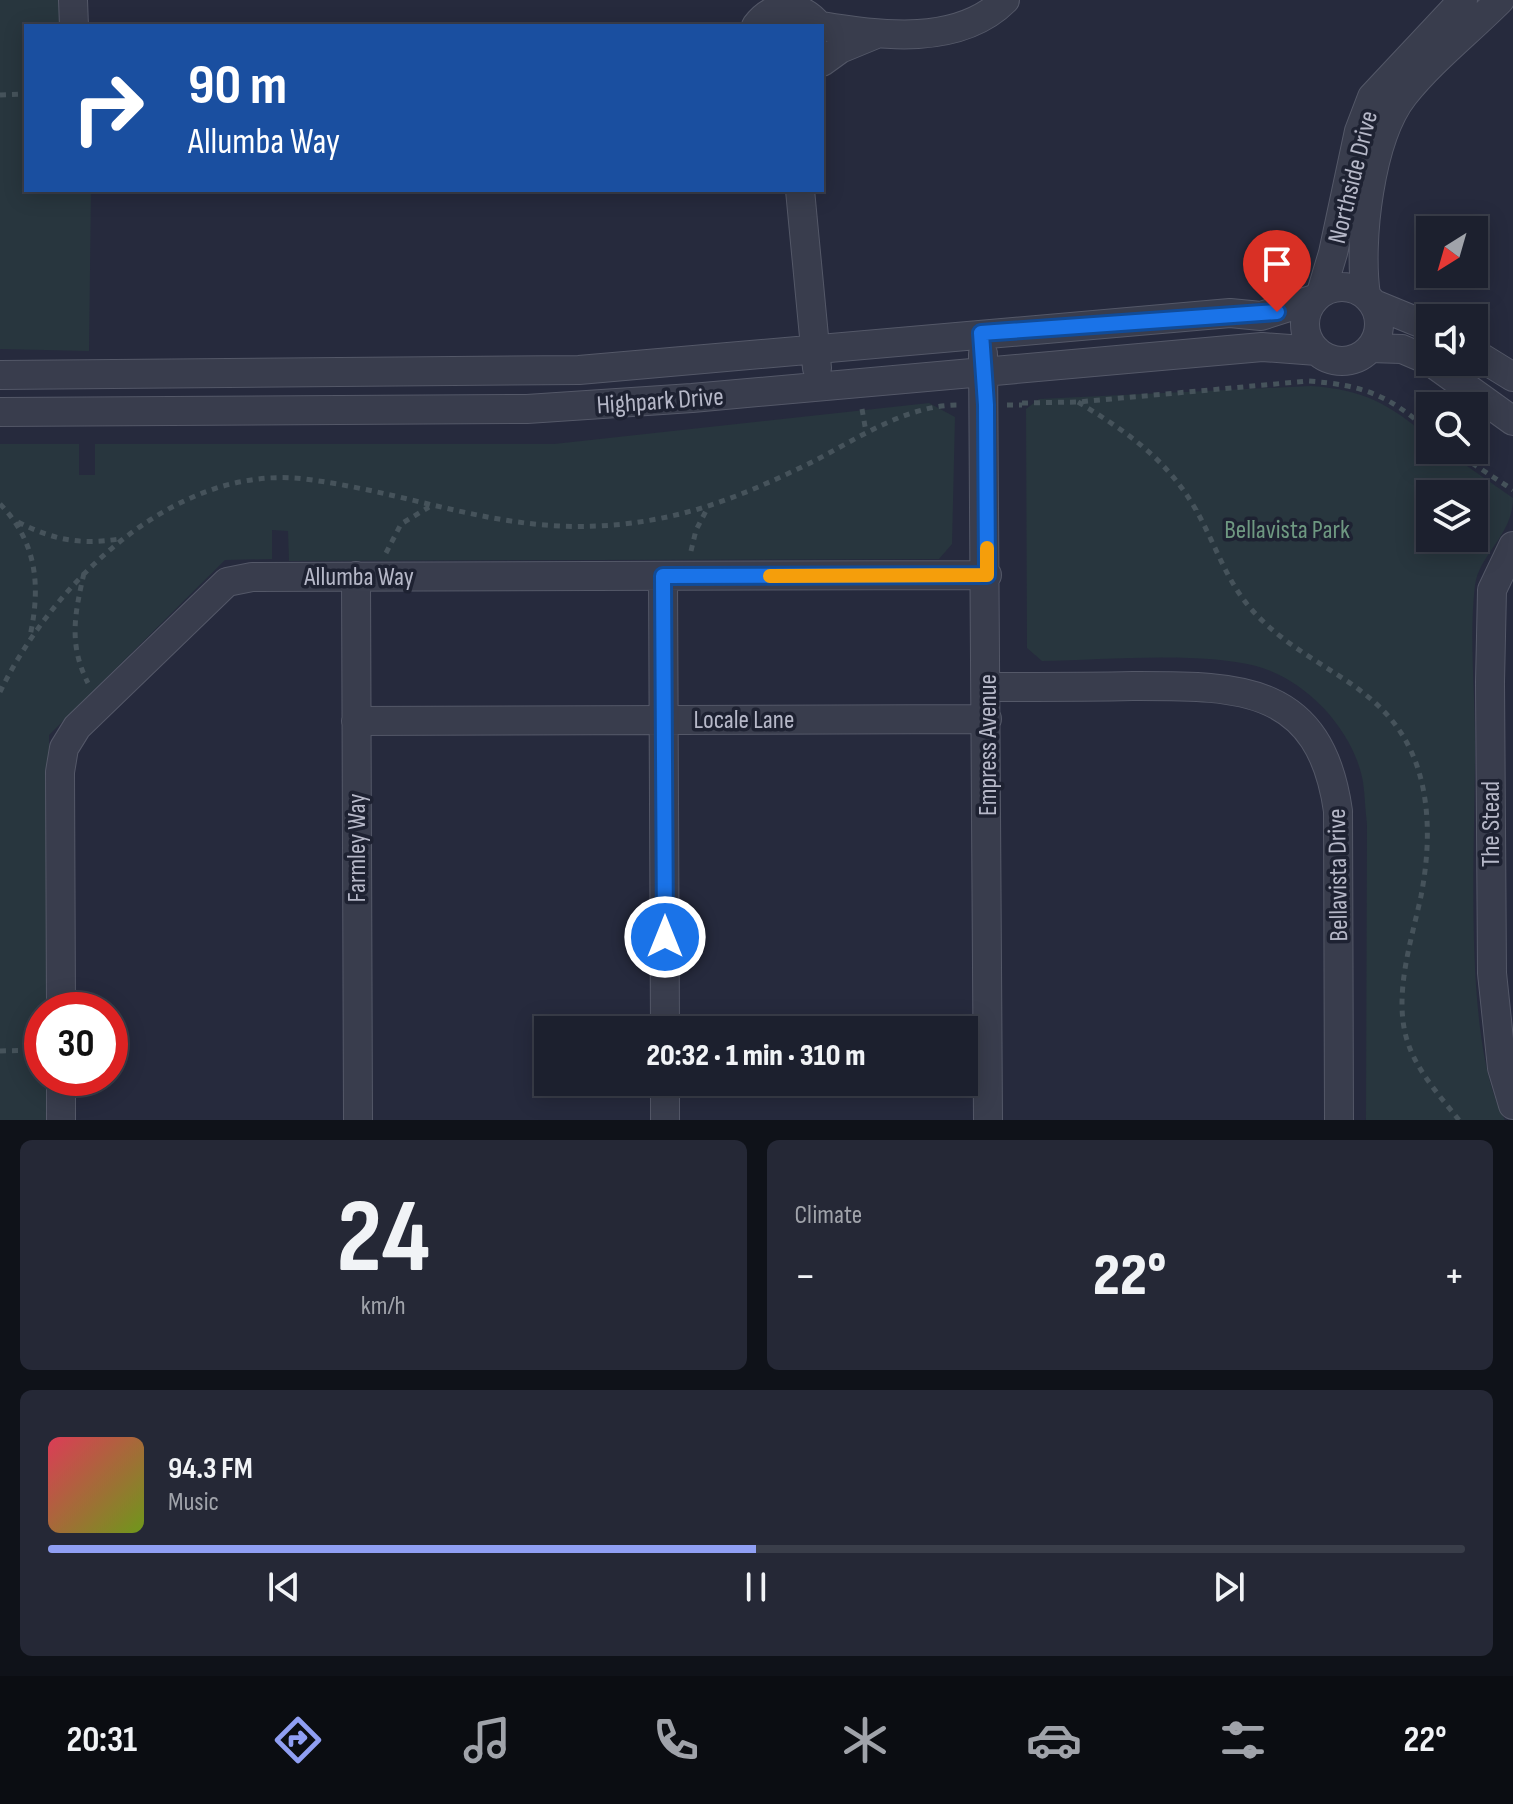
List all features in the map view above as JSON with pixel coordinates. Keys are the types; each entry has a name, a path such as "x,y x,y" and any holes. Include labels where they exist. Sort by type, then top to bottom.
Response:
{"street":[{"path":"73,0 74,24"},
{"path":"824,61 840,49 875,35 961,27 979,21 1005,0"},
{"name":"Northside Drive","path":"1317,296 1333,253 1359,131 1372,97 1463,0"},
{"name":"Northside Drive","path":"1370,300 1362,238 1391,117 1421,76 1490,3"},
{"path":"760,18 784,8 875,35"},
{"path":"800,192 818,387"},
{"path":"1416,321 1344,286 1317,296 1305,320 1310,342 1317,351 1339,361 1350,360 1370,348 1402,349 1416,356"},
{"name":"Highpark Drive","path":"0,375 579,370 1230,313 1261,316 1317,296"},
{"path":"1370,300 1379,327 1370,348"},
{"name":"Empress Avenue","path":"981,333 986,405 988,1120"},
{"name":"Highpark Drive","path":"0,412 527,409 818,387 1262,347 1317,351"},
{"path":"1488,362 1513,377"},
{"path":"1450,376 1513,421"},
{"name":"The Stead","path":"1513,546 1492,590 1501,682 1499,1043 1513,1105"},
{"name":"Allumba Way","path":"61,992 62,759 70,736 227,582 252,577 987,575"},
{"name":"Farmley Way","path":"358,1120 356,721 370,576"},
{"path":"663,576 665,1016"},
{"name":"Bellavista Drive","path":"987,687 1235,688 1279,705 1316,741 1328,762 1338,811 1339,1120"},
{"name":"Locale Lane","path":"356,721 987,719"},
{"path":"61,1096 61,1120"},
{"path":"665,1096 665,1120"}],"path":[{"path":"0,95 24,94"},
{"path":"0,692 30,639 84,572 120,539 198,496 242,481 304,479 492,520 561,529 631,524 708,508 813,462 866,432 929,409 1324,382 1359,387 1378,394 1416,422"},
{"path":"1473,464 1513,490"},
{"path":"0,504 18,522 50,538 77,544 120,539"},
{"path":"370,576 385,557 393,534 411,516 430,506"},
{"path":"692,576 692,542 708,508"},
{"path":"18,522 36,573 36,603 30,639"},
{"path":"84,572 73,625 77,661 91,688 105,699"},
{"path":"0,1051 24,1050"}],"green space":[{"path":"0,0 60,0 60,24 24,24 24,192 91,192 89,351 0,349"},
{"name":"Bellavista Park","path":"1311,386 1347,391 1389,408 1416,427 1416,464 1464,464 1487,480 1416,480 1416,552 1488,552 1488,481 1513,498 1508,523 1478,574 1472,623 1476,991 1491,1085 1505,1120 1366,1120 1367,824 1364,792 1350,744 1325,709 1293,682 1256,666 1233,661 1121,658 1042,661 1027,648 1026,409 1039,399"},
{"path":"929,403 955,417 952,544 939,559 289,561 288,531 272,530 272,559 225,560 49,735 49,992 24,992 24,1096 49,1096 49,1120 0,1120 0,444 79,444 79,475 95,475 95,444 554,444"}],"slow traffic":[{"path":"770,576 987,575 987,548"}],"route":[{"path":"665,937 663,576 987,575 986,405 981,333 1230,313 1261,316 1277,312"}]}
